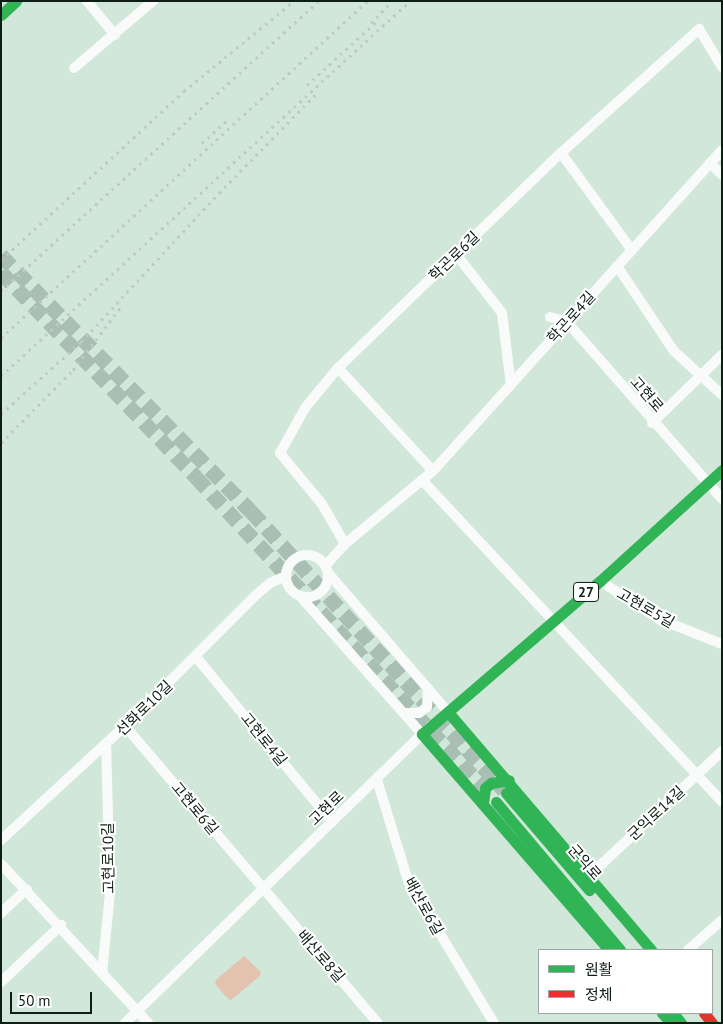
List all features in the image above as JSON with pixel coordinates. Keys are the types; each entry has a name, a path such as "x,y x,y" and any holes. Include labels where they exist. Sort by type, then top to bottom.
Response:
{"main road":[{"path":"1,15 16,1"},
{"name":"고현로","path":"422,734 600,581 722,470"},
{"path":"448,712 509,780 650,949"},
{"path":"422,734 608,949"},
{"path":"483,803 485,788 491,783 509,780"},
{"name":"군익로","path":"506,793 640,949"},
{"name":"군익로","path":"496,802 619,949"}],"street":[{"path":"87,1 115,35"},
{"path":"74,68 115,35 152,1"},
{"name":"학곤로6길","path":"345,544 322,504 280,453 305,408 338,368 456,254 561,153 699,29 722,66"},
{"name":"학곤로4길","path":"327,570 345,544 433,471 722,150"},
{"path":"561,153 631,249"},
{"path":"710,163 722,175"},
{"path":"456,254 502,313 511,385"},
{"path":"617,266 674,351 700,377 722,395"},
{"path":"550,317 567,322"},
{"name":"고현로","path":"567,322 652,423 707,483"},
{"path":"652,423 722,355"},
{"path":"338,368 433,471"},
{"path":"422,480 722,802"},
{"path":"707,483 722,499"},
{"path":"422,734 301,597 290,589 286,576 291,562 304,555 317,557 448,712"},
{"path":"301,597 321,593 327,570"},
{"name":"선화로10길","path":"1,840 126,726 257,594 270,582 286,576"},
{"name":"고현로5길","path":"600,581 659,619 722,644"},
{"name":"고현로4길","path":"196,657 332,822"},
{"path":"404,713 419,714 427,707 428,688"},
{"name":"고현로6길","path":"126,726 264,889"},
{"name":"고현로","path":"125,1023 377,780 422,734"},
{"name":"고현로10길","path":"102,973 110,893 106,743"},
{"name":"군익로14길","path":"590,876 722,751"},
{"name":"배산로6길","path":"377,780 408,881 494,1023"},
{"path":"1,864 27,889 148,1023"},
{"path":"1,912 27,889"},
{"name":"배산로8길","path":"264,889 378,1023"},
{"path":"689,949 722,920"},
{"path":"1,982 61,926"}],"shaded area":[{"path":"244,956 261,972 260,976 231,1000 228,999 215,984 216,980"}],"tunnel":[{"path":"1,255 251,511 504,790"},
{"path":"1,272 196,477 492,797"}],"railway":[{"path":"1,260 184,91 294,1"},
{"path":"1,291 319,1"},
{"path":"1,338 367,1"},
{"path":"371,23 392,1"},
{"path":"1,376 410,1"},
{"path":"307,85 379,19"},
{"path":"1,414 81,342 219,193 316,94"},
{"path":"202,143 230,118"},
{"path":"1,443 73,370 120,308"}],"traffic: fast":[{"path":"1,15 16,1"},
{"path":"608,949 422,734 600,581 722,470"},
{"path":"448,712 650,949"},
{"path":"483,803 485,788 491,783 509,780"},
{"path":"506,793 589,890"},
{"path":"496,802 619,949"},
{"path":"663,1014 671,1023"},
{"path":"674,1014 681,1023"}],"traffic: jam":[{"path":"705,1014 712,1023"}]}
